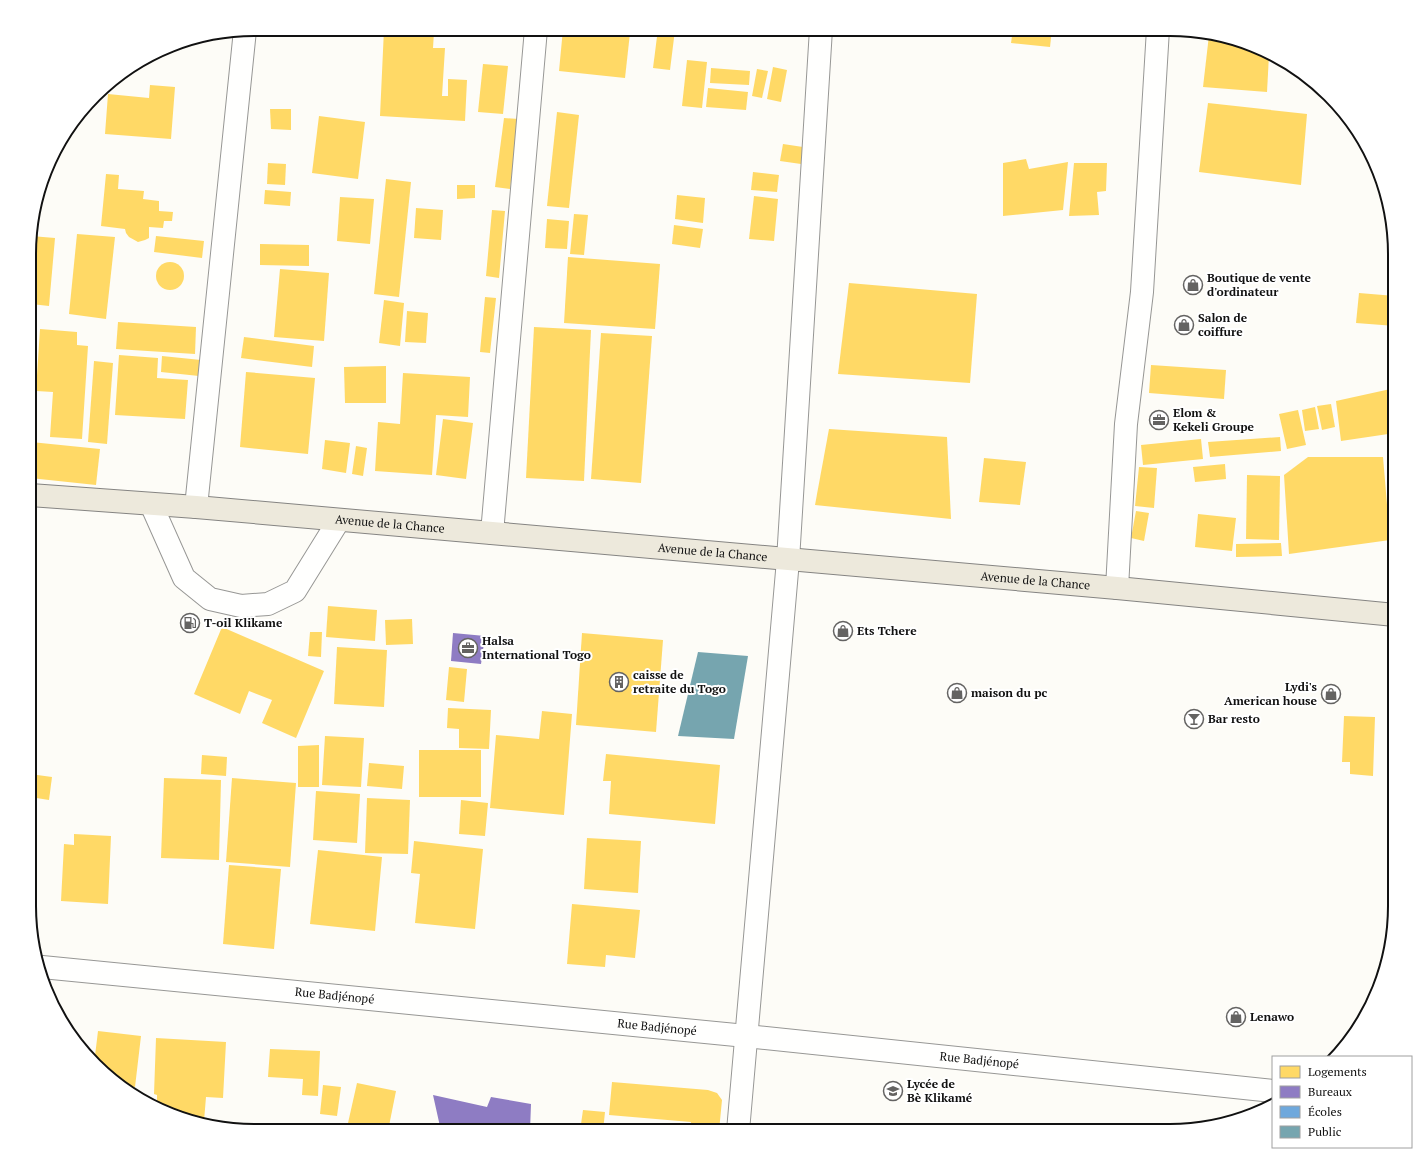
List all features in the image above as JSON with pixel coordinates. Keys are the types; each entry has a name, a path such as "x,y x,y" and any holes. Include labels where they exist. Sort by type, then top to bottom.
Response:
{"main road":[{"name":"Avenue de la Chance","path":"36,495 196,507 492,533 1117,588 1388,614"}],"street":[{"path":"196,507 244,36"},
{"path":"492,533 535,36"},
{"path":"739,1124 788,560 821,36"},
{"path":"1117,588 1126,424 1142,292 1158,36"},
{"path":"152,504 184,578 210,599 241,606 268,604 295,591 339,520"},
{"name":"Rue Badjénopé","path":"45,967 746,1036 1272,1091"}],"building: Logements":[{"path":"384,36 434,36 433,48 445,48 442,96 448,96 448,79 467,80 465,121 380,116"},
{"path":"562,36 630,36 625,78 559,71"},
{"path":"657,36 674,36 670,70 653,68"},
{"path":"1012,36 1051,36 1050,47 1011,43"},
{"path":"1208,39 1227,43 1269,59 1267,92 1203,87"},
{"path":"687,60 707,62 702,108 682,106"},
{"path":"483,64 508,66 503,114 478,112"},
{"path":"773,67 787,70 781,102 767,99"},
{"path":"711,68 750,71 749,85 710,83"},
{"path":"757,69 768,71 762,98 752,96"},
{"path":"150,85 175,87 171,139 105,134 108,94 149,98"},
{"path":"708,88 748,92 746,110 706,107"},
{"path":"1208,103 1307,114 1301,185 1199,172"},
{"path":"270,109 291,109 291,130 271,129"},
{"path":"557,112 579,115 569,208 547,206"},
{"path":"319,116 365,122 358,179 312,173"},
{"path":"504,118 519,119 510,189 495,187"},
{"path":"783,144 803,147 801,164 780,161"},
{"path":"1026,159 1029,169 1068,162 1063,210 1003,216 1003,163"},
{"path":"268,163 286,164 285,185 267,184"},
{"path":"1074,163 1107,163 1106,191 1097,192 1099,215 1069,216"},
{"path":"753,172 779,175 777,192 751,190"},
{"path":"106,174 119,175 118,189 144,191 143,199 159,201 159,211 173,212 172,221 164,221 163,228 149,227 149,238 138,242 129,237 125,229 101,226"},
{"path":"386,179 411,182 399,297 374,294"},
{"path":"457,185 475,185 475,198 457,199"},
{"path":"265,190 291,192 290,206 264,204"},
{"path":"677,195 705,198 703,223 675,219"},
{"path":"754,196 778,199 774,241 749,239"},
{"path":"340,197 374,199 370,244 337,241"},
{"path":"416,208 443,210 441,240 414,238"},
{"path":"492,210 505,211 499,278 486,276"},
{"path":"574,214 588,215 584,255 570,254"},
{"path":"547,219 569,221 567,249 545,248"},
{"path":"674,225 703,229 700,248 672,244"},
{"path":"77,234 115,237 106,319 69,314"},
{"path":"36,236 55,238 49,306 36,305"},
{"path":"156,236 204,241 202,258 154,252"},
{"path":"260,244 309,245 309,266 260,265"},
{"path":"568,257 660,264 655,329 564,323"},
{"path":"170,262 180,266 184,276 180,286 170,290 160,286 156,276 160,266"},
{"path":"280,269 329,273 324,341 274,337"},
{"path":"849,283 977,294 970,383 838,374"},
{"path":"1359,293 1388,295 1388,325 1356,323"},
{"path":"485,297 496,298 490,353 480,352"},
{"path":"384,300 404,303 400,346 379,343"},
{"path":"407,311 428,313 426,343 405,342"},
{"path":"118,322 196,327 195,354 116,349"},
{"path":"534,327 591,330 584,481 526,478"},
{"path":"40,329 77,332 77,345 88,346 82,439 50,437 53,392 36,391"},
{"path":"601,333 652,336 641,483 591,479"},
{"path":"244,337 314,346 312,367 241,358"},
{"path":"119,355 158,358 157,378 188,380 185,419 115,415"},
{"path":"162,356 201,360 199,376 161,372"},
{"path":"94,361 113,363 107,444 88,442"},
{"path":"1151,365 1226,370 1224,399 1149,393"},
{"path":"386,366 386,403 345,403 344,367"},
{"path":"246,372 315,378 308,454 240,447"},
{"path":"403,373 470,377 468,417 436,415 432,475 375,471 378,422 400,424"},
{"path":"1388,390 1388,434 1341,441 1336,401"},
{"path":"1331,404 1335,427 1322,430 1317,406"},
{"path":"1315,407 1319,429 1305,431 1302,410"},
{"path":"1298,410 1306,445 1287,449 1279,414"},
{"path":"443,419 473,423 466,479 436,475"},
{"path":"829,429 947,437 951,519 815,505"},
{"path":"1280,437 1281,451 1210,457 1208,442"},
{"path":"1201,439 1203,459 1143,465 1141,445"},
{"path":"325,440 350,443 346,473 322,469"},
{"path":"36,443 100,449 96,485 36,479"},
{"path":"356,446 367,448 363,476 352,474"},
{"path":"1308,457 1383,457 1388,516 1388,540 1289,554 1284,475"},
{"path":"984,458 1026,462 1020,505 979,502"},
{"path":"1225,464 1226,479 1195,482 1193,467"},
{"path":"1139,467 1157,468 1154,508 1135,506"},
{"path":"1247,475 1280,476 1279,540 1246,539"},
{"path":"1136,511 1149,513 1144,541 1131,538"},
{"path":"1198,514 1236,518 1232,551 1195,547"},
{"path":"1281,543 1282,556 1236,557 1236,544"},
{"path":"328,606 377,610 375,641 326,637"},
{"path":"412,619 413,644 386,645 385,620"},
{"path":"222,627 324,671 296,738 262,723 272,700 249,691 240,714 194,694"},
{"path":"310,632 322,632 321,657 308,656"},
{"name":"caisse de retraite du Togo","path":"582,633 663,640 656,732 576,725"},
{"path":"337,647 387,650 384,707 334,704"},
{"path":"449,667 467,669 464,702 446,700"},
{"path":"448,708 491,710 489,749 459,748 459,729 447,728"},
{"path":"542,711 572,714 564,815 490,808 496,735 539,739"},
{"path":"1344,716 1375,717 1373,776 1350,774 1350,762 1342,762"},
{"path":"325,736 364,738 361,787 322,785"},
{"path":"319,745 319,787 298,787 298,746"},
{"path":"419,750 481,750 481,797 419,797"},
{"path":"606,754 720,765 715,824 609,814 611,781 603,781"},
{"path":"202,755 227,757 226,776 201,774"},
{"path":"369,763 404,766 402,789 367,786"},
{"path":"36,775 52,777 49,800 36,798"},
{"path":"164,778 221,780 219,860 161,858"},
{"path":"232,778 296,783 290,867 226,862"},
{"path":"316,791 360,794 357,843 313,840"},
{"path":"367,798 410,800 408,854 365,853"},
{"path":"461,800 488,803 485,836 459,834"},
{"path":"74,834 111,836 108,904 61,901 64,844 74,845"},
{"path":"587,838 641,841 638,893 584,889"},
{"path":"414,841 483,849 475,929 415,923 420,874 411,873"},
{"path":"318,850 382,857 375,931 310,924"},
{"path":"229,865 281,869 274,949 223,944"},
{"path":"572,904 640,910 635,958 606,955 605,967 567,964"},
{"path":"98,1031 141,1036 135,1087 121,1079 95,1055"},
{"path":"156,1038 226,1042 223,1098 206,1097 204,1119 157,1102 157,1095 154,1094"},
{"path":"270,1049 320,1051 318,1096 302,1095 303,1079 268,1077"},
{"path":"612,1082 708,1090 717,1093 722,1100 720,1124 691,1124 691,1122 609,1115"},
{"path":"357,1083 396,1091 389,1124 348,1123"},
{"path":"323,1085 341,1087 337,1116 320,1114"},
{"path":"583,1110 605,1112 604,1124 581,1124"}],"building: Bureaux":[{"name":"Halsa International Togo","path":"453,633 485,636 481,664 451,661"},
{"path":"433,1095 487,1107 491,1097 531,1104 530,1124 439,1124"}],"building: Public":[{"path":"698,652 748,656 734,739 678,736"}],"place":[{"name":"Boutique de vente d'ordinateur","path":"1193,285"},
{"name":"Salon de coiffure","path":"1184,325"},
{"name":"Elom & Kekeli Groupe","path":"1159,420"},
{"name":"T-oil Klikame","path":"190,623"},
{"name":"Ets Tchere","path":"843,631"},
{"name":"Halsa International Togo","path":"468,648"},
{"name":"caisse de retraite du Togo","path":"619,682"},
{"name":"maison du pc","path":"957,693"},
{"name":"Lydi's American house","path":"1331,694"},
{"name":"Bar resto","path":"1194,719"},
{"name":"Lenawo","path":"1236,1017"},
{"name":"Lycée de Bè Klikamé","path":"893,1091"}]}
